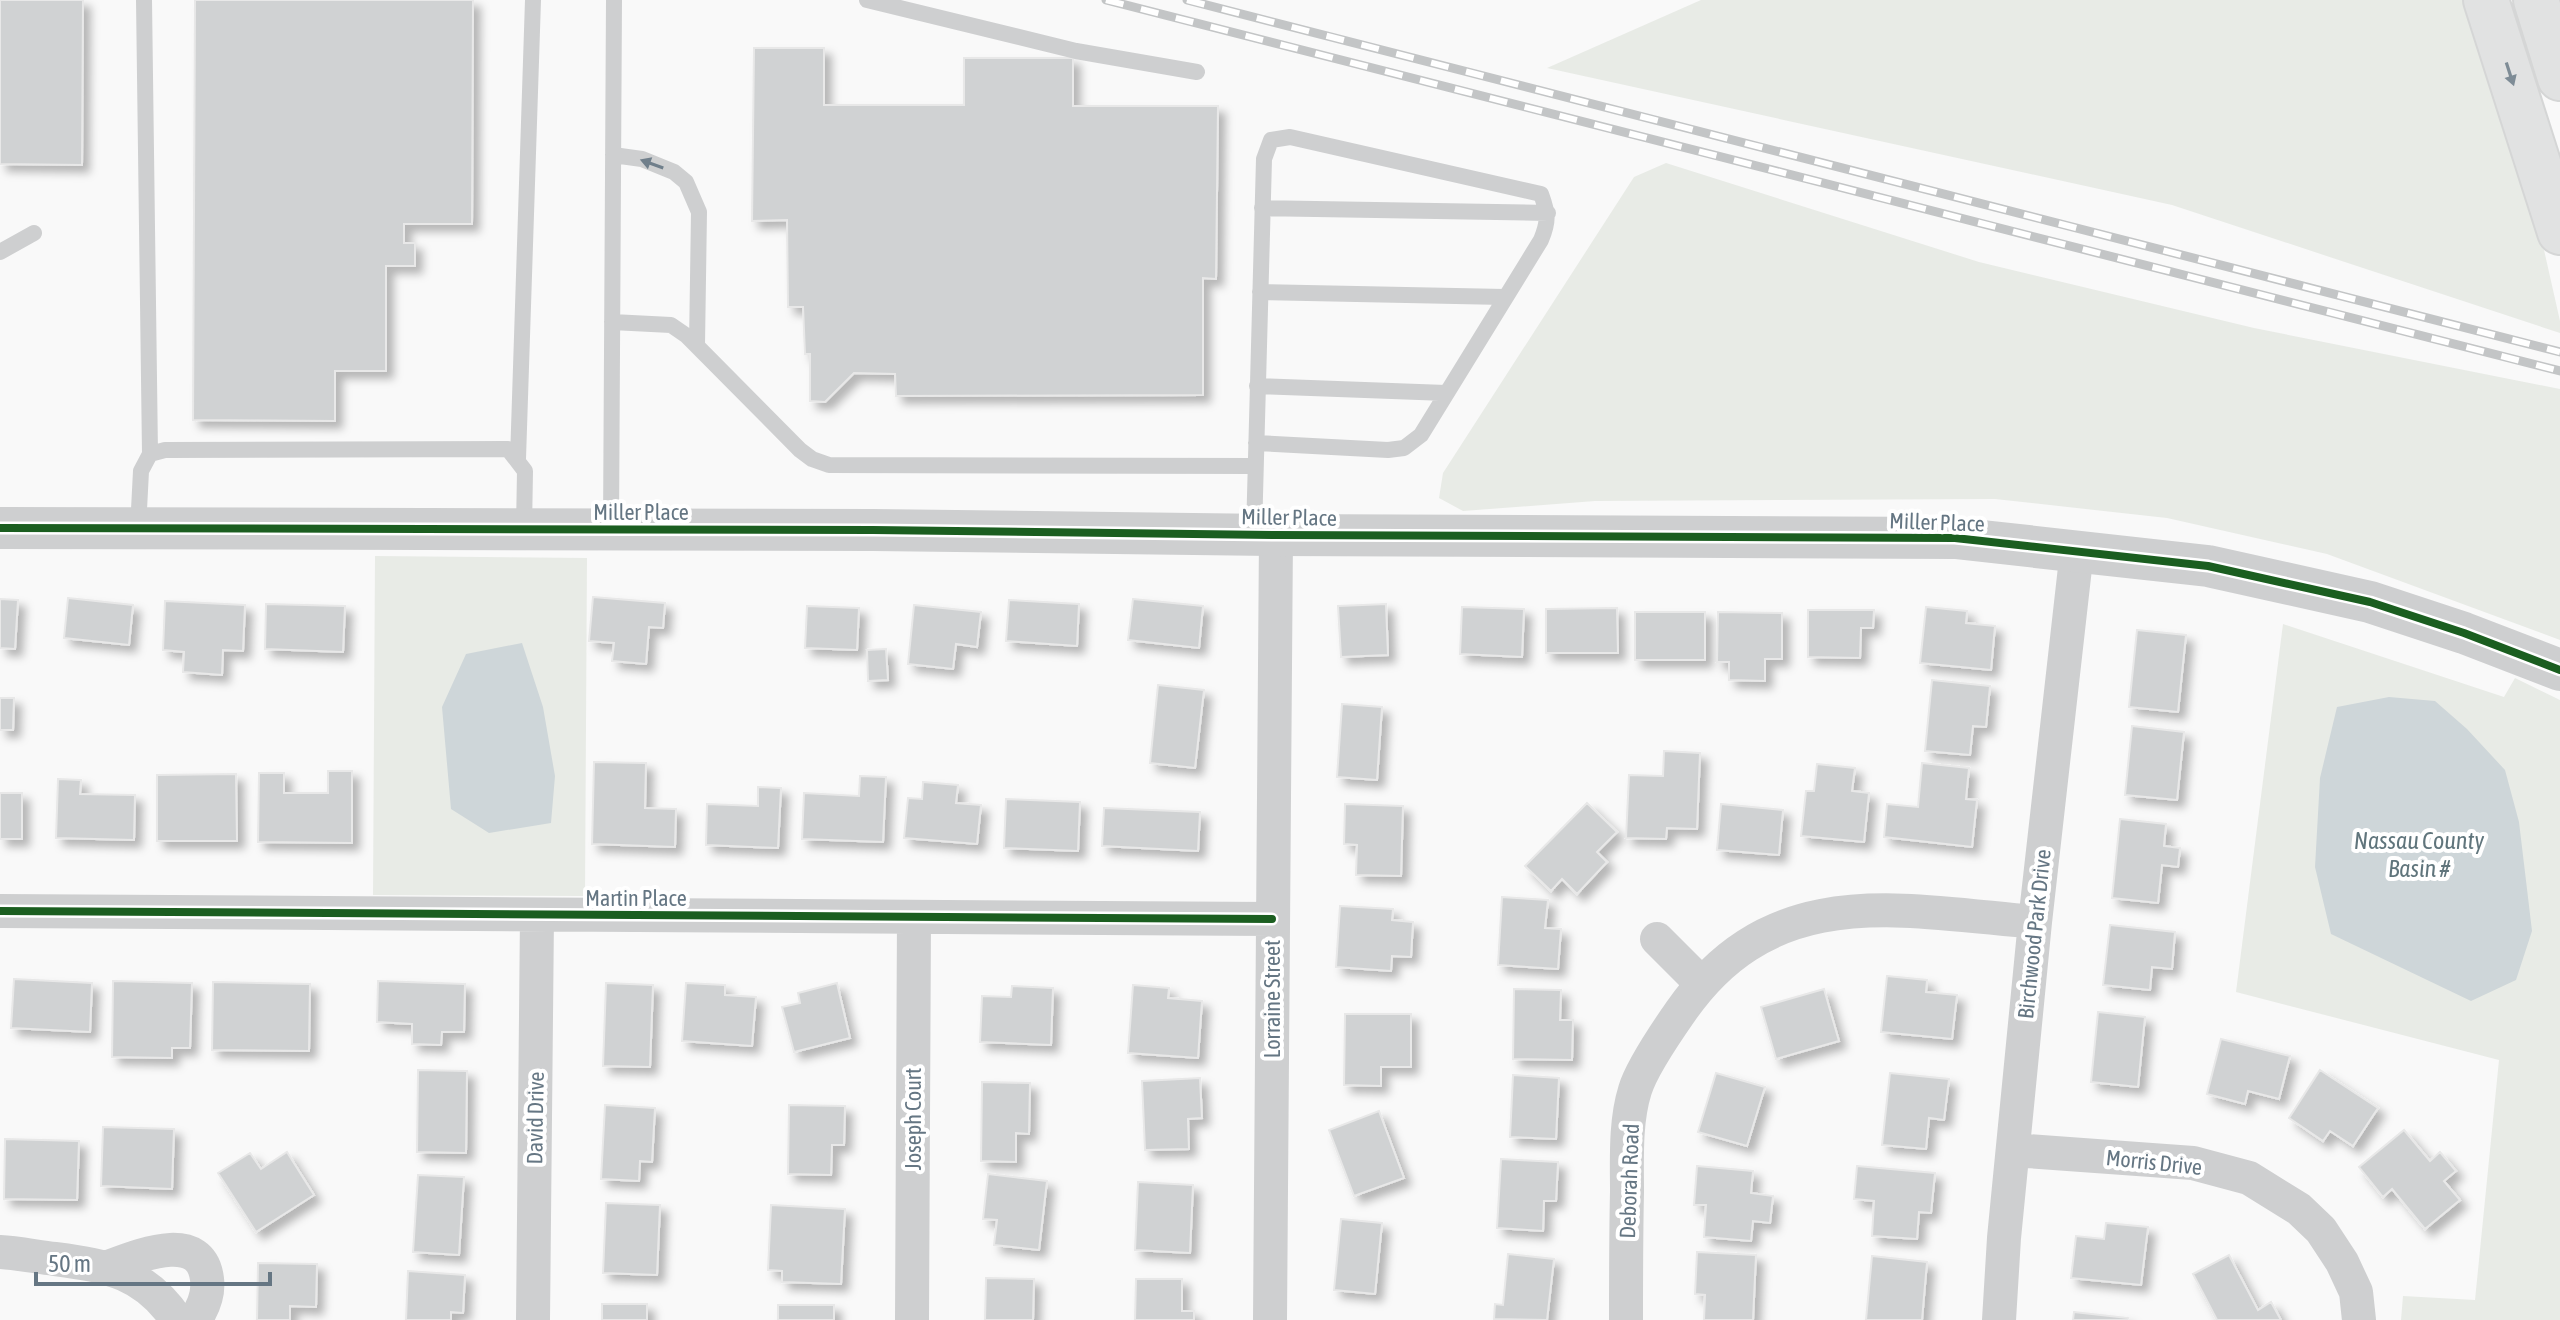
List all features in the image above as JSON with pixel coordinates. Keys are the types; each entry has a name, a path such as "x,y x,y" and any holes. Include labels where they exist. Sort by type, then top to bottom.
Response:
{"highway":[{"path":"2486,0 2560,232"},
{"path":"2536,0 2560,78"}],"street":[{"name":"Miller Place","path":"0,528 1955,538 2208,566 2370,602 2464,633 2560,670"},
{"name":"Lorraine Street","path":"1265,535 1272,919 1270,1320"},
{"name":"Birchwood Park Drive","path":"1999,1320 2035,922 2077,550"},
{"name":"Deborah Road","path":"1626,1320 1627,1139 1635,1088 1666,1032 1701,983 1731,956 1767,934 1821,915 1879,908 2035,922"},
{"name":"Martin Place","path":"0,911 1272,919"},
{"name":"David Drive","path":"533,1320 537,915"},
{"name":"Joseph Court","path":"912,1320 914,917"},
{"path":"1657,939 1701,983"},
{"name":"Morris Drive","path":"2013,1150 2193,1163 2249,1178 2299,1209 2321,1230 2342,1262 2356,1292 2359,1320"},
{"path":"108,1267 151,1251 178,1249 195,1255 206,1269 208,1287 202,1310 195,1320"},
{"path":"0,1252 108,1267 148,1287 166,1303 177,1320"}],"lane":[{"path":"138,529 141,471 150,454 144,0"},
{"path":"518,459 533,0"},
{"path":"611,529 614,0"},
{"path":"867,0 1076,51 1197,72"},
{"path":"1256,443 1388,450 1404,448 1421,435 1541,240 1548,223 1541,194 1290,137 1271,140 1264,159 1255,466 1265,535"},
{"path":"613,155 642,159 674,172 686,182 699,212 697,345"},
{"path":"1262,208 1548,213"},
{"path":"0,252 34,233"},
{"path":"1260,292 1505,297"},
{"path":"612,322 671,325 697,345 800,450 812,459 829,465 1255,466"},
{"path":"1257,386 1446,393"},
{"path":"150,454 165,450 508,449 525,471 524,530"}],"shaded area":[{"path":"1701,0 2471,0 2515,121 2560,321 2560,333 2172,205 1547,68"},
{"path":"1666,163 1979,262 2254,328 2560,389 2560,640 2327,554 2167,518 1995,499 1595,501 1463,511 1439,498 1443,473 1634,177"},
{"path":"375,556 587,558 585,896 373,895"},
{"path":"2283,624 2504,697 2515,678 2560,700 2560,1320 2401,1320 2403,1296 2475,1300 2499,1060 2236,992"}],"water":[{"path":"522,643 543,707 555,776 551,823 489,833 451,809 442,707 466,654"},
{"name":"Nassau County Basin #","path":"2389,697 2435,701 2467,729 2505,770 2519,822 2532,931 2516,980 2471,1001 2331,934 2315,867 2320,778 2337,707"}],"building":[{"path":"0,0 83,0 82,165 0,164"},
{"path":"195,0 473,0 472,224 404,224 404,243 415,243 415,266 386,266 386,371 335,371 335,421 193,420"},
{"path":"754,48 824,48 824,105 964,105 964,58 1073,58 1073,106 1218,106 1216,279 1203,278 1203,395 896,396 895,374 854,373 825,402 810,401 810,354 805,354 803,307 788,307 787,220 752,221"},
{"path":"593,597 665,603 663,628 649,627 646,664 612,661 614,643 589,641"},
{"path":"68,598 133,605 129,645 64,638"},
{"path":"0,599 18,600 15,649 0,648"},
{"path":"1133,599 1203,606 1199,648 1128,640"},
{"path":"1009,600 1079,604 1077,646 1006,641"},
{"path":"165,601 245,605 243,651 223,650 222,675 183,672 184,652 163,650"},
{"path":"266,604 345,606 343,652 265,649"},
{"path":"1386,604 1388,655 1341,657 1338,606"},
{"path":"914,605 981,612 977,647 956,644 953,669 908,664"},
{"path":"807,606 859,608 857,650 805,648"},
{"path":"1462,607 1524,609 1522,657 1460,654"},
{"path":"1926,607 1967,611 1966,623 1995,626 1991,670 1920,663"},
{"path":"1617,608 1618,653 1546,653 1546,609"},
{"path":"1808,610 1874,610 1873,628 1861,628 1860,658 1808,657"},
{"path":"1635,612 1705,612 1705,660 1635,660"},
{"path":"1718,612 1782,613 1782,659 1765,659 1765,681 1729,680 1729,662 1717,662"},
{"path":"2137,630 2186,635 2178,712 2129,707"},
{"path":"886,649 888,680 868,681 867,650"},
{"path":"1932,680 1990,686 1986,727 1973,726 1970,755 1925,751"},
{"path":"1158,685 1204,690 1195,768 1150,763"},
{"path":"0,698 14,698 13,730 0,730"},
{"path":"1342,704 1382,707 1377,780 1337,777"},
{"path":"2132,726 2184,732 2177,800 2125,795"},
{"path":"1664,751 1700,753 1697,829 1667,828 1666,839 1626,838 1629,775 1663,776"},
{"path":"594,762 646,763 645,808 676,809 675,847 592,844"},
{"path":"1922,763 1969,768 1966,799 1977,800 1972,847 1884,837 1887,804 1918,807"},
{"path":"1817,764 1855,768 1852,791 1869,793 1864,842 1801,836 1806,791 1814,791"},
{"path":"328,771 352,771 352,843 258,842 259,773 284,773 284,793 328,793"},
{"path":"236,774 237,841 157,841 157,775"},
{"path":"860,776 886,777 883,842 802,839 804,793 859,796"},
{"path":"58,779 81,780 80,794 135,795 134,840 56,838"},
{"path":"923,782 958,785 956,803 981,805 977,844 904,838 908,798 922,799"},
{"path":"758,787 781,788 778,848 706,845 707,804 758,806"},
{"path":"0,793 22,793 22,839 0,839"},
{"path":"1006,799 1080,802 1078,851 1004,848"},
{"path":"1587,803 1617,832 1597,852 1607,862 1577,894 1562,879 1551,891 1525,866"},
{"path":"1345,804 1403,806 1401,876 1356,875 1357,845 1344,844"},
{"path":"1721,804 1783,810 1779,855 1717,850"},
{"path":"1104,808 1200,812 1198,851 1102,846"},
{"path":"2120,819 2166,824 2164,846 2180,848 2178,867 2162,865 2158,903 2112,898"},
{"path":"1502,897 1548,900 1545,928 1561,929 1558,969 1498,965"},
{"path":"1340,906 1393,909 1392,920 1413,922 1411,957 1392,956 1391,971 1336,967"},
{"path":"2110,925 2175,932 2172,969 2152,967 2150,990 2103,985"},
{"path":"1887,976 1927,980 1926,992 1957,995 1952,1039 1881,1032"},
{"path":"14,979 92,983 90,1032 11,1028"},
{"path":"113,981 192,983 190,1048 172,1048 172,1058 112,1057"},
{"path":"378,981 465,984 464,1032 442,1032 441,1045 412,1044 412,1024 377,1022"},
{"path":"213,982 310,984 309,1051 212,1050"},
{"path":"606,983 653,985 650,1067 603,1066"},
{"path":"686,983 725,985 725,995 756,997 752,1046 682,1041"},
{"path":"837,983 850,1038 794,1052 782,1007 800,1003 798,993"},
{"path":"1133,985 1169,988 1168,998 1202,1001 1198,1058 1128,1053"},
{"path":"1012,986 1053,988 1051,1045 980,1042 982,996 1011,997"},
{"path":"1514,989 1561,990 1560,1020 1573,1020 1572,1060 1513,1059"},
{"path":"1824,989 1839,1041 1776,1059 1761,1007"},
{"path":"2098,1012 2145,1017 2138,1087 2091,1082"},
{"path":"1345,1014 1411,1014 1411,1067 1381,1067 1381,1086 1344,1085"},
{"path":"2221,1039 2290,1056 2279,1099 2248,1091 2245,1104 2207,1094"},
{"path":"418,1070 467,1071 466,1153 417,1152"},
{"path":"2320,1070 2378,1108 2353,1146 2330,1131 2323,1141 2289,1118"},
{"path":"1716,1073 1765,1087 1747,1146 1698,1132"},
{"path":"1890,1073 1949,1079 1944,1120 1929,1118 1926,1149 1882,1145"},
{"path":"1513,1075 1559,1078 1556,1139 1510,1137"},
{"path":"1200,1078 1202,1118 1188,1119 1189,1149 1145,1150 1142,1081"},
{"path":"982,1082 1030,1083 1029,1134 1016,1133 1016,1162 981,1161"},
{"path":"605,1105 655,1108 652,1162 640,1161 639,1181 601,1179"},
{"path":"789,1105 845,1106 844,1145 832,1145 831,1175 788,1174"},
{"path":"1379,1111 1404,1178 1354,1196 1329,1130"},
{"path":"103,1127 174,1129 172,1189 101,1186"},
{"path":"2404,1130 2430,1161 2440,1152 2456,1171 2444,1181 2460,1200 2425,1229 2392,1189 2383,1197 2359,1167"},
{"path":"5,1139 79,1141 77,1200 4,1199"},
{"path":"287,1152 314,1195 256,1232 218,1173 250,1153 261,1169"},
{"path":"1501,1159 1558,1162 1556,1201 1544,1201 1543,1231 1497,1228"},
{"path":"1697,1166 1753,1171 1751,1193 1773,1196 1770,1223 1753,1221 1751,1241 1704,1237 1706,1205 1694,1205"},
{"path":"1857,1166 1935,1173 1931,1213 1919,1212 1917,1239 1872,1236 1874,1201 1854,1199"},
{"path":"988,1174 1047,1181 1039,1250 994,1245 997,1220 983,1219"},
{"path":"418,1175 464,1177 459,1255 413,1252"},
{"path":"1138,1182 1193,1185 1190,1253 1135,1250"},
{"path":"606,1203 660,1205 657,1275 603,1273"},
{"path":"771,1205 845,1209 841,1284 782,1282 782,1271 768,1270"},
{"path":"1341,1219 1382,1223 1375,1294 1334,1290"},
{"path":"2106,1223 2148,1227 2141,1285 2071,1278 2076,1236 2104,1239"},
{"path":"1697,1252 1756,1255 1753,1320 1704,1320 1705,1295 1695,1294"},
{"path":"1508,1254 1554,1259 1547,1320 1494,1319 1495,1304 1503,1305"},
{"path":"2229,1255 2258,1310 2271,1302 2281,1320 2217,1320 2193,1274"},
{"path":"1872,1256 1927,1262 1922,1320 1866,1320"},
{"path":"258,1263 317,1264 316,1307 290,1306 290,1320 257,1320"},
{"path":"408,1271 465,1275 463,1313 451,1312 451,1320 406,1320"},
{"path":"986,1278 1034,1279 1033,1320 985,1320"},
{"path":"1136,1279 1182,1279 1182,1311 1194,1311 1194,1320 1135,1320"},
{"path":"602,1304 647,1304 647,1320 602,1320"},
{"path":"778,1305 834,1305 834,1320 778,1320"},
{"path":"2074,1312 2128,1318 2073,1320"}],"railway":[{"path":"1106,0 2560,371"},
{"path":"1187,0 2560,352"}],"cycle path":[{"path":"0,528 873,530 1955,538 2208,566 2370,602 2464,633 2560,670"},
{"path":"0,911 1272,919"}]}
